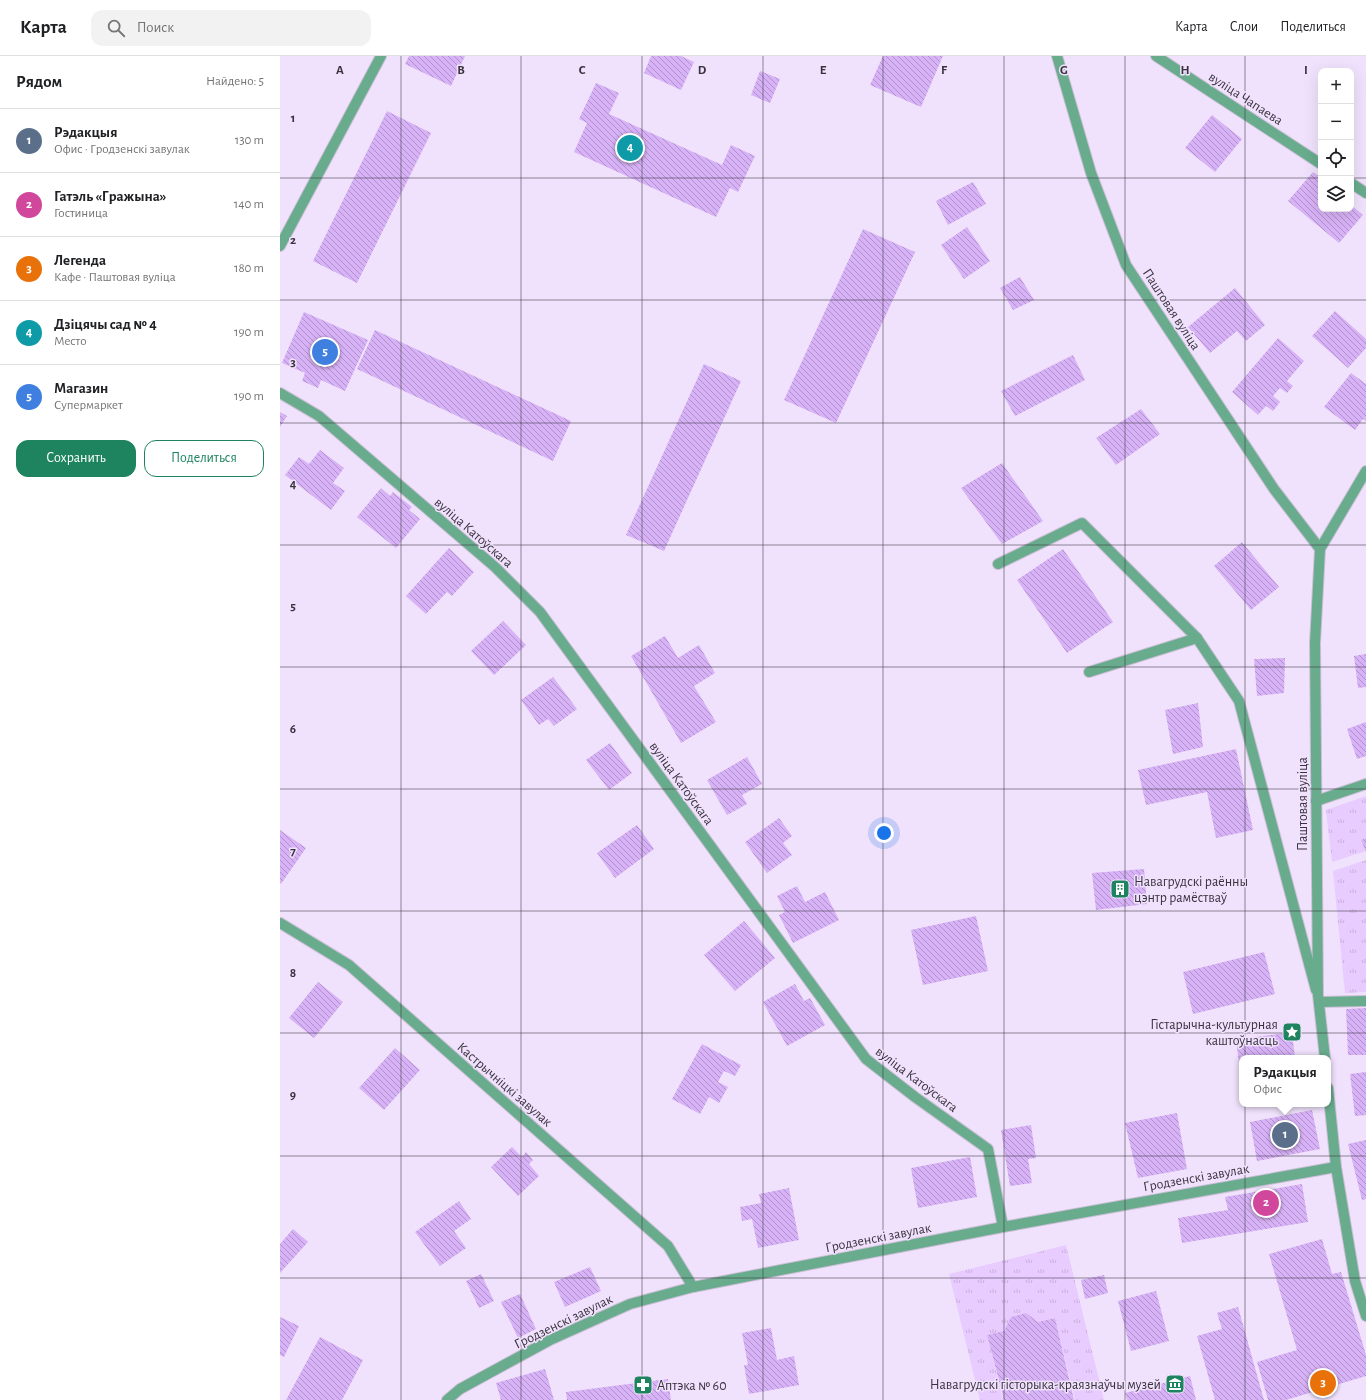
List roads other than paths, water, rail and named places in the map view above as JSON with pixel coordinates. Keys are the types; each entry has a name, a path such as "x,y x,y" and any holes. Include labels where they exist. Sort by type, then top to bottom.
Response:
{"street":[{"path":"280,246 380,56"},
{"name":"Паштовая вуліца","path":"1057,56 1091,173 1126,265 1274,489 1320,549"},
{"name":"вуліца Чапаева","path":"1156,56 1318,162"},
{"path":"1354,185 1366,193"},
{"name":"вуліца Катоўскага","path":"280,393 319,416 495,567 540,612 866,1059 915,1098 988,1149 1003,1227"},
{"name":"Паштовая вуліца","path":"1325,1055 1319,999 1316,800 1315,643 1320,549 1366,471"},
{"path":"998,564 1082,523 1197,638 1239,701 1319,999 1366,1001"},
{"path":"1089,672 1197,638"},
{"path":"1316,800 1366,784"},
{"name":"Кастрычніцкі завулак","path":"280,923 355,970 668,1246 693,1287"},
{"path":"1330,1107 1336,1167 1355,1281 1366,1316"},
{"name":"Гродзенскі завулак","path":"447,1400 460,1390 550,1340 630,1304 693,1287 1003,1227 1336,1167"}],"place":[{"name":"Дзіцячы сад № 4","path":"630,148"},
{"name":"Магазин","path":"325,352"},
{"name":"Навагрудскі раённы цэнтр рамёстваў","path":"1120,889"},
{"name":"Гістарычна-культурная каштоўнасць","path":"1292,1032"},
{"name":"Рэдакцыя","path":"1285,1135"},
{"name":"Гатэль «Гражына»","path":"1266,1203"},
{"name":"Легенда","path":"1323,1383"},
{"name":"Навагрудскі гісторыка-краязнаўчы музей","path":"1175,1384"},
{"name":"Аптэка № 60","path":"643,1385"}]}
